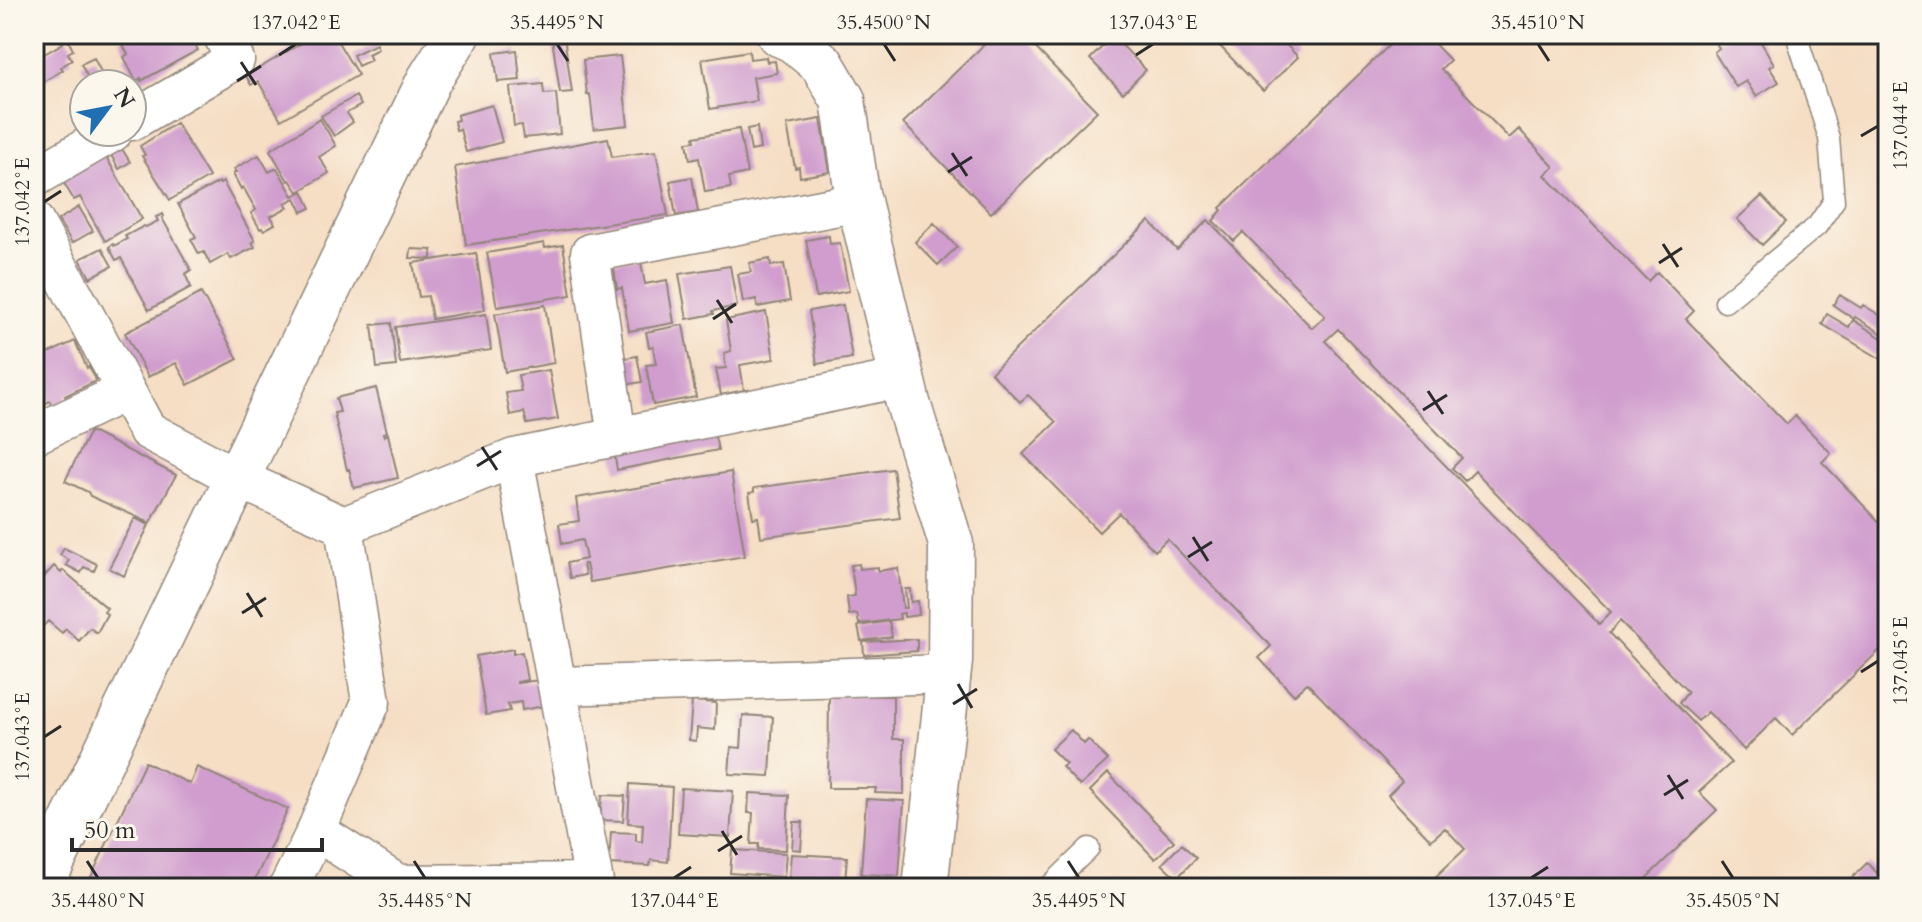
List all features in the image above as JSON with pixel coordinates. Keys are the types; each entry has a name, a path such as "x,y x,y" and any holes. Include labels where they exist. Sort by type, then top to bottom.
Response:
{"street":[{"path":"148,112 235,60 222,34"},
{"path":"40,888 429,80 458,34"},
{"path":"790,36 822,64 843,100 859,202 908,403 951,544 948,674 925,888"},
{"path":"34,178 86,148"},
{"path":"617,437 590,253 859,202"},
{"path":"34,221 147,430 237,478 344,526 514,458 902,378"},
{"path":"34,435 126,391"},
{"path":"316,831 398,886 594,882 514,458"},
{"path":"288,888 371,702 344,526"},
{"path":"557,686 948,674"}],"lane":[{"path":"1725,302 1817,226 1834,201 1829,138 1796,34"},
{"path":"1048,888 1089,848"}],"building":[{"path":"123,34 190,34 198,50 148,77 148,68 130,68 124,57 128,54 120,40 125,37"},
{"path":"317,34 333,34 358,75 281,120 258,81 251,85 246,76"},
{"path":"995,34 1022,34 1097,111 991,213 903,123"},
{"path":"1227,34 1280,34 1278,36 1298,57 1263,91 1217,43"},
{"path":"1401,34 1425,34 1450,60 1441,69 1509,138 1519,129 1554,167 1545,175 1648,281 1657,272 1694,311 1686,319 1787,424 1795,416 1831,453 1822,462 1888,531 1888,642 1792,735 1776,718 1744,750 1708,712 1698,721 1679,703 1688,692 1620,621 1609,633 1731,763 1699,792 1717,810 1636,888 1440,888 1432,880 1465,849 1445,828 1431,840 1388,795 1402,781 1307,683 1294,695 1259,658 1271,646 1167,539 1155,551 1119,513 1099,532 1023,454 1056,422 1028,395 1020,402 991,373 1149,221 1177,250 1208,220 1312,328 1325,316 1243,232 1234,241 1213,221 1222,210 1220,208","holes":["1338,329 1462,458 1452,468 1465,481 1475,471 1611,612 1599,624 1325,341"]},
{"path":"1732,34 1756,34 1774,64 1769,67 1779,82 1756,96 1746,81 1736,87 1714,52 1719,48 1716,43"},
{"path":"564,36 572,92 560,93 552,38"},
{"path":"1113,36 1146,70 1123,93 1090,59"},
{"path":"67,38 73,50 68,53 72,60 61,67 63,70 41,83 34,71 34,60"},
{"path":"376,44 378,49 368,54 371,60 358,66 353,55"},
{"path":"517,50 520,80 498,82 494,53"},
{"path":"749,51 750,59 766,57 767,62 775,61 777,73 753,77 757,101 710,109 702,59"},
{"path":"620,56 628,125 594,129 583,60"},
{"path":"94,58 99,68 83,68 81,64"},
{"path":"543,84 544,94 556,93 560,134 524,138 522,125 514,126 510,87"},
{"path":"356,96 361,105 347,113 353,122 334,136 321,116"},
{"path":"492,105 502,142 466,152 460,129 456,130 454,121 458,120 457,115"},
{"path":"320,119 336,146 319,157 329,173 298,192 270,150"},
{"path":"821,119 830,172 800,177 799,167 795,168 787,125"},
{"path":"176,123 209,177 170,200 142,156 145,155 141,148 148,148 148,141"},
{"path":"757,127 760,149 751,151 747,129"},
{"path":"739,129 747,173 729,177 731,188 705,192 699,158 690,160 687,142 695,141 694,137"},
{"path":"608,138 612,157 656,151 668,215 466,245 455,167"},
{"path":"121,148 130,162 119,169 108,150"},
{"path":"102,150 142,219 105,241 80,197 74,200 59,175"},
{"path":"259,155 269,172 277,168 293,196 303,191 311,208 302,212 295,198 285,203 288,207 271,216 275,224 264,230 260,229 251,213 256,210 233,174 236,172 234,169"},
{"path":"692,177 698,212 676,216 670,181"},
{"path":"223,182 255,241 252,242 255,247 231,259 228,254 210,264 204,252 199,254 191,239 196,237 178,204"},
{"path":"1762,196 1786,222 1762,245 1737,219"},
{"path":"79,207 93,231 72,243 58,220"},
{"path":"163,214 162,218 191,270 185,274 191,287 149,310 121,258 116,260 109,247 158,221 156,217"},
{"path":"934,223 957,247 938,265 915,242"},
{"path":"829,236 830,244 840,243 849,291 816,297 806,240"},
{"path":"544,243 545,248 563,245 571,295 497,307 487,253"},
{"path":"102,248 112,266 90,278 80,259"},
{"path":"411,249 432,250 432,259 410,258"},
{"path":"476,253 485,310 432,319 428,296 419,297 413,263"},
{"path":"640,257 645,284 667,280 674,323 629,331 622,288 617,289 613,262"},
{"path":"770,259 771,266 784,264 790,301 757,307 756,299 743,302 738,274 751,272 749,263"},
{"path":"730,266 737,306 687,319 679,274"},
{"path":"201,293 238,359 188,385 176,363 148,377 125,333"},
{"path":"1840,295 1888,320 1888,337 1833,305"},
{"path":"545,305 554,363 505,372 495,314"},
{"path":"843,305 852,358 817,364 809,311"},
{"path":"766,312 774,359 740,365 744,390 721,395 716,369 726,368 724,353 731,351 726,320"},
{"path":"486,314 491,350 400,363 395,327"},
{"path":"1827,314 1849,327 1853,320 1888,342 1888,363 1822,324"},
{"path":"391,323 396,366 377,368 372,325"},
{"path":"683,325 696,397 653,405 646,365 656,364 653,346 649,347 646,332"},
{"path":"75,341 96,381 65,396 67,401 54,407 50,401 40,406 35,393 44,389 34,360"},
{"path":"637,356 642,382 619,386 614,360"},
{"path":"549,370 558,419 527,424 524,412 510,415 506,393 521,391 518,375"},
{"path":"376,388 387,432 383,433 384,436 388,434 398,478 354,488 334,413 340,412 336,398"},
{"path":"90,431 176,475 150,523 65,481"},
{"path":"714,432 718,450 617,470 614,452"},
{"path":"893,469 900,518 761,537 758,517 753,518 749,493 754,492 754,488"},
{"path":"731,472 745,556 590,582 586,564 583,564 585,575 570,578 567,563 586,559 582,540 562,544 559,524 579,521 576,498"},
{"path":"135,518 149,525 124,576 109,568"},
{"path":"64,548 97,564 94,571 84,567 81,573 66,565 69,560 60,555"},
{"path":"859,564 860,569 878,567 878,571 898,568 903,608 907,608 905,589 910,589 911,602 918,601 919,615 904,617 904,613 899,614 900,619 859,624 857,614 849,615 847,597 855,596 851,565"},
{"path":"54,566 61,573 63,570 107,608 97,633 90,628 79,641 66,629 62,633 48,621 43,626 34,617 34,588"},
{"path":"889,621 892,637 861,641 858,626"},
{"path":"917,639 917,651 864,655 863,642"},
{"path":"513,649 513,654 522,652 527,680 517,683 539,680 544,706 522,710 521,702 508,704 510,711 486,715 476,656"},
{"path":"829,695 893,696 893,739 904,739 904,794 875,793 876,788 828,788"},
{"path":"692,701 716,703 715,730 697,728 696,741 689,740"},
{"path":"743,715 773,717 770,776 729,774 731,747 741,748"},
{"path":"1071,730 1084,744 1088,740 1108,760 1080,786 1062,767 1066,764 1051,749"},
{"path":"145,762 190,784 197,767 288,809 251,888 86,888"},
{"path":"1108,773 1174,841 1155,859 1090,791"},
{"path":"630,784 672,787 668,862 651,860 650,866 609,864 611,832 636,833 636,841 642,842 643,824 628,823"},
{"path":"681,788 733,791 730,837 678,834"},
{"path":"749,793 789,795 786,850 758,849 759,844 751,844 753,813 748,813"},
{"path":"602,795 625,796 623,821 600,820"},
{"path":"866,799 904,801 899,876 861,874"},
{"path":"794,822 803,822 801,850 792,849"},
{"path":"1182,844 1196,858 1177,878 1162,864"},
{"path":"732,850 786,853 784,877 730,873"},
{"path":"791,854 847,857 845,881 789,878"},
{"path":"1867,863 1880,876 1888,865 1888,888 1859,888 1851,879"}]}
